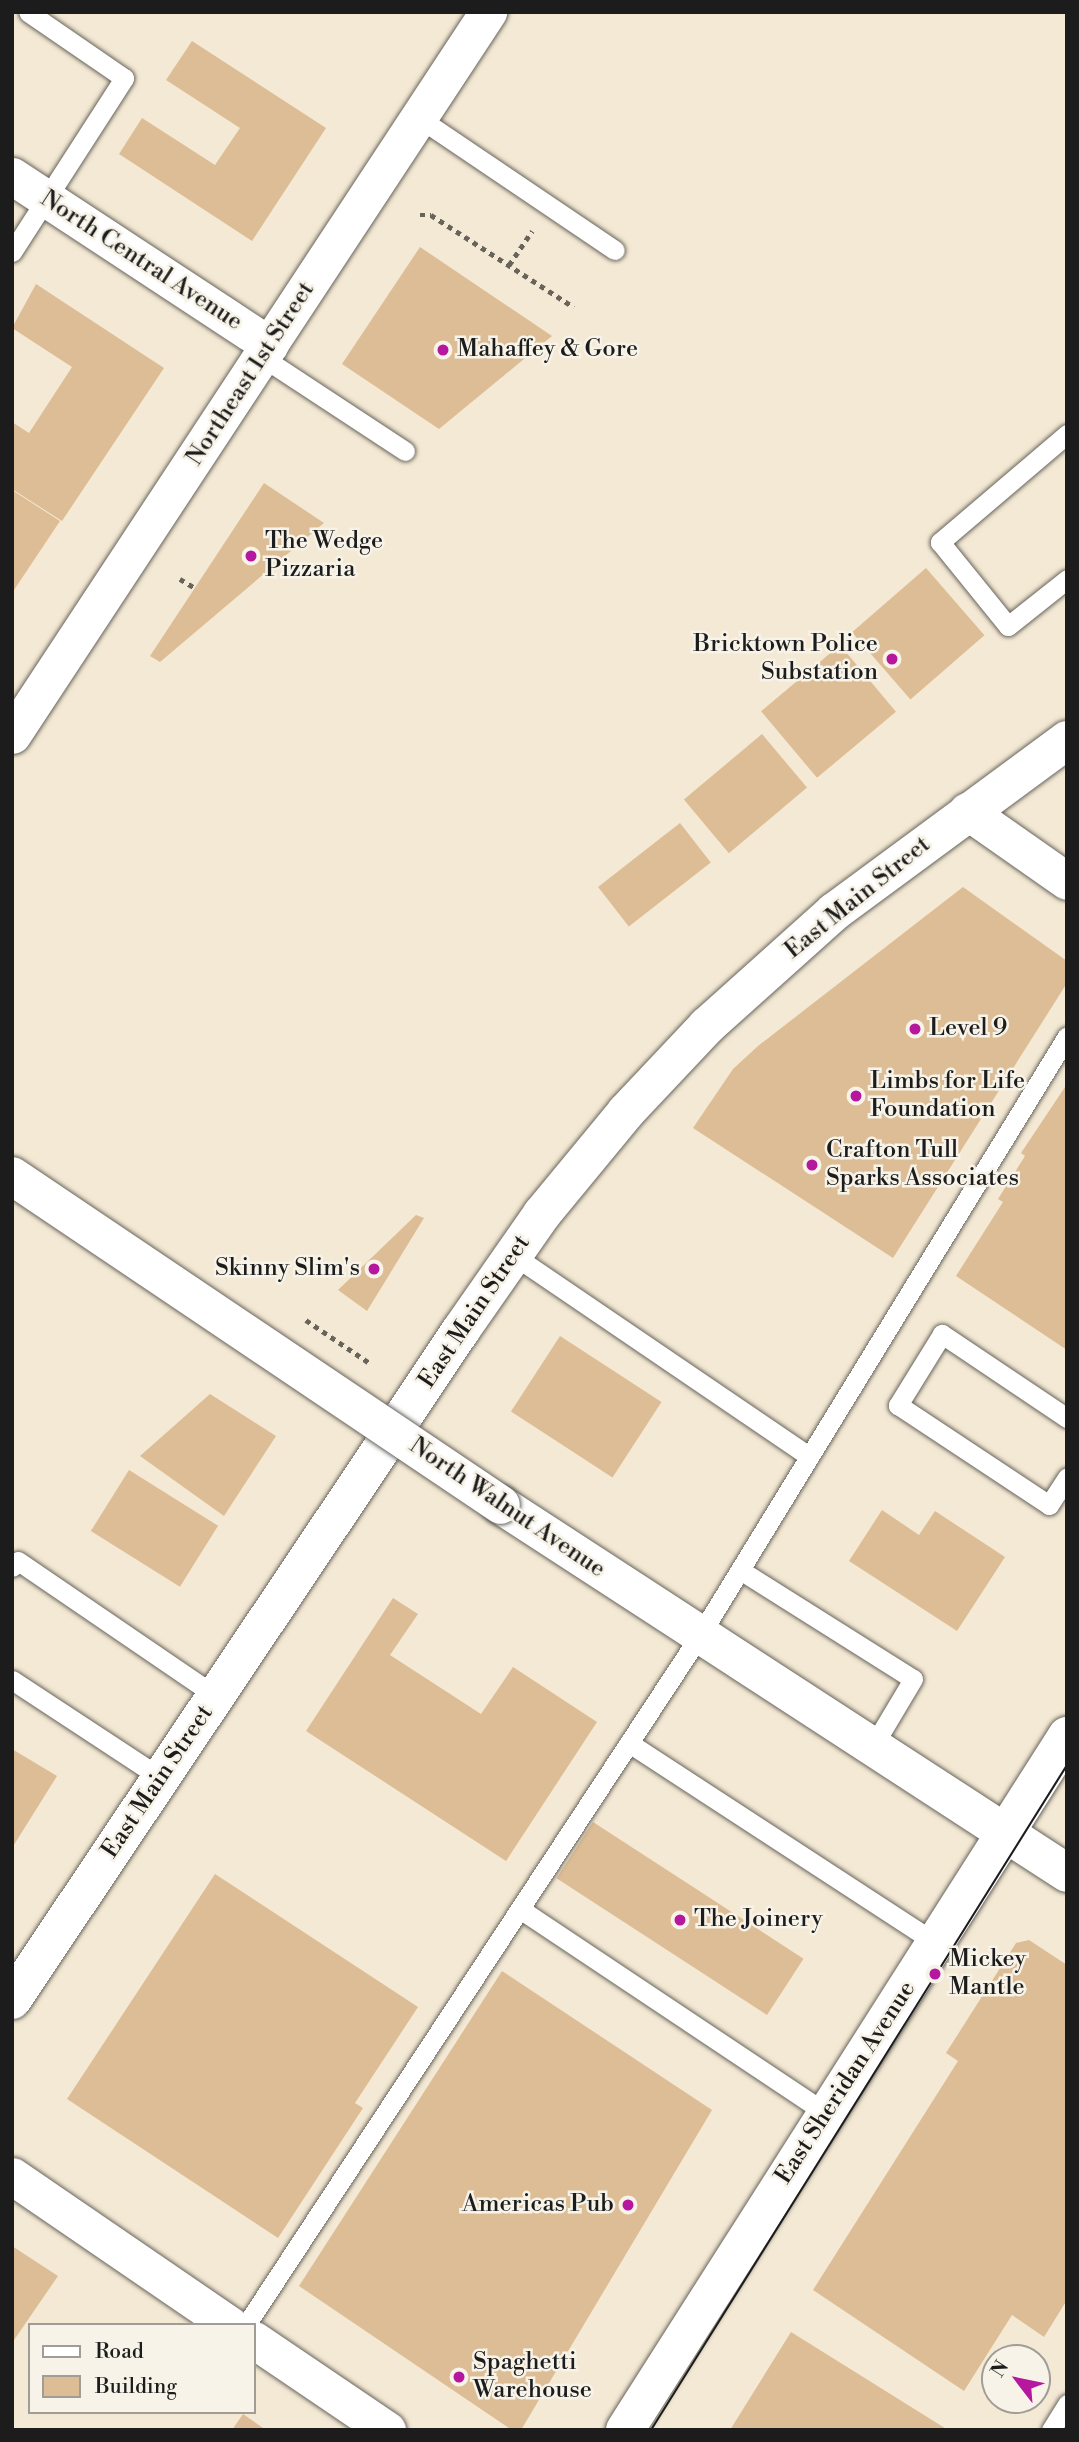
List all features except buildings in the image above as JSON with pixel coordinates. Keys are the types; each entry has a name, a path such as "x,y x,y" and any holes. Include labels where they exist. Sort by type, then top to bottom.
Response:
{"street":[{"name":"Northeast 1st Street","path":"12,734 488,12"},
{"name":"North Central Avenue","path":"12,176 266,351"},
{"name":"East Main Street","path":"12,2000 513,1255 626,1112 707,1026 834,912 967,811 1067,740"},
{"path":"967,811 1067,881"},
{"name":"North Walnut Avenue","path":"12,1177 501,1505 1067,1872"},
{"name":"East Sheridan Avenue","path":"625,2430 1065,1744"},
{"path":"12,2176 227,2323"},
{"path":"256,2341 387,2430"}],"lane":[{"path":"12,252 124,78 28,12"},
{"path":"419,118 614,250"},
{"path":"266,351 405,451"},
{"path":"1067,434 940,542 1008,626 1067,579"},
{"path":"247,2323 700,1635 1067,1035"},
{"path":"513,1255 809,1456"},
{"path":"1067,1418 942,1334 898,1405 1049,1505 1067,1477"},
{"path":"12,1567 18,1561 216,1696"},
{"path":"740,1570 914,1679 873,1746"},
{"path":"12,1680 161,1778"},
{"path":"629,1743 936,1943"},
{"path":"520,1909 827,2114"},
{"path":"1051,2430 1067,2404"}],"path":[{"path":"509,265 549,206"},
{"path":"420,215 431,215 573,307"},
{"path":"180,579 195,588"},
{"path":"306,1320 371,1364"}],"tram line":[{"path":"651,2430 1067,1765"}],"place":[{"name":"Mahaffey & Gore","path":"443,350"},
{"name":"The Wedge Pizzaria","path":"251,556"},
{"name":"Bricktown Police Substation","path":"892,659"},
{"name":"Level 9","path":"915,1029"},
{"name":"Limbs for Life Foundation","path":"856,1096"},
{"name":"Crafton Tull Sparks Associates","path":"812,1165"},
{"name":"Skinny Slim's","path":"374,1269"},
{"name":"The Joinery","path":"680,1920"},
{"name":"Mickey Mantle","path":"935,1974"},
{"name":"Americas Pub","path":"628,2205"},
{"name":"Spaghetti Warehouse","path":"459,2377"}]}
